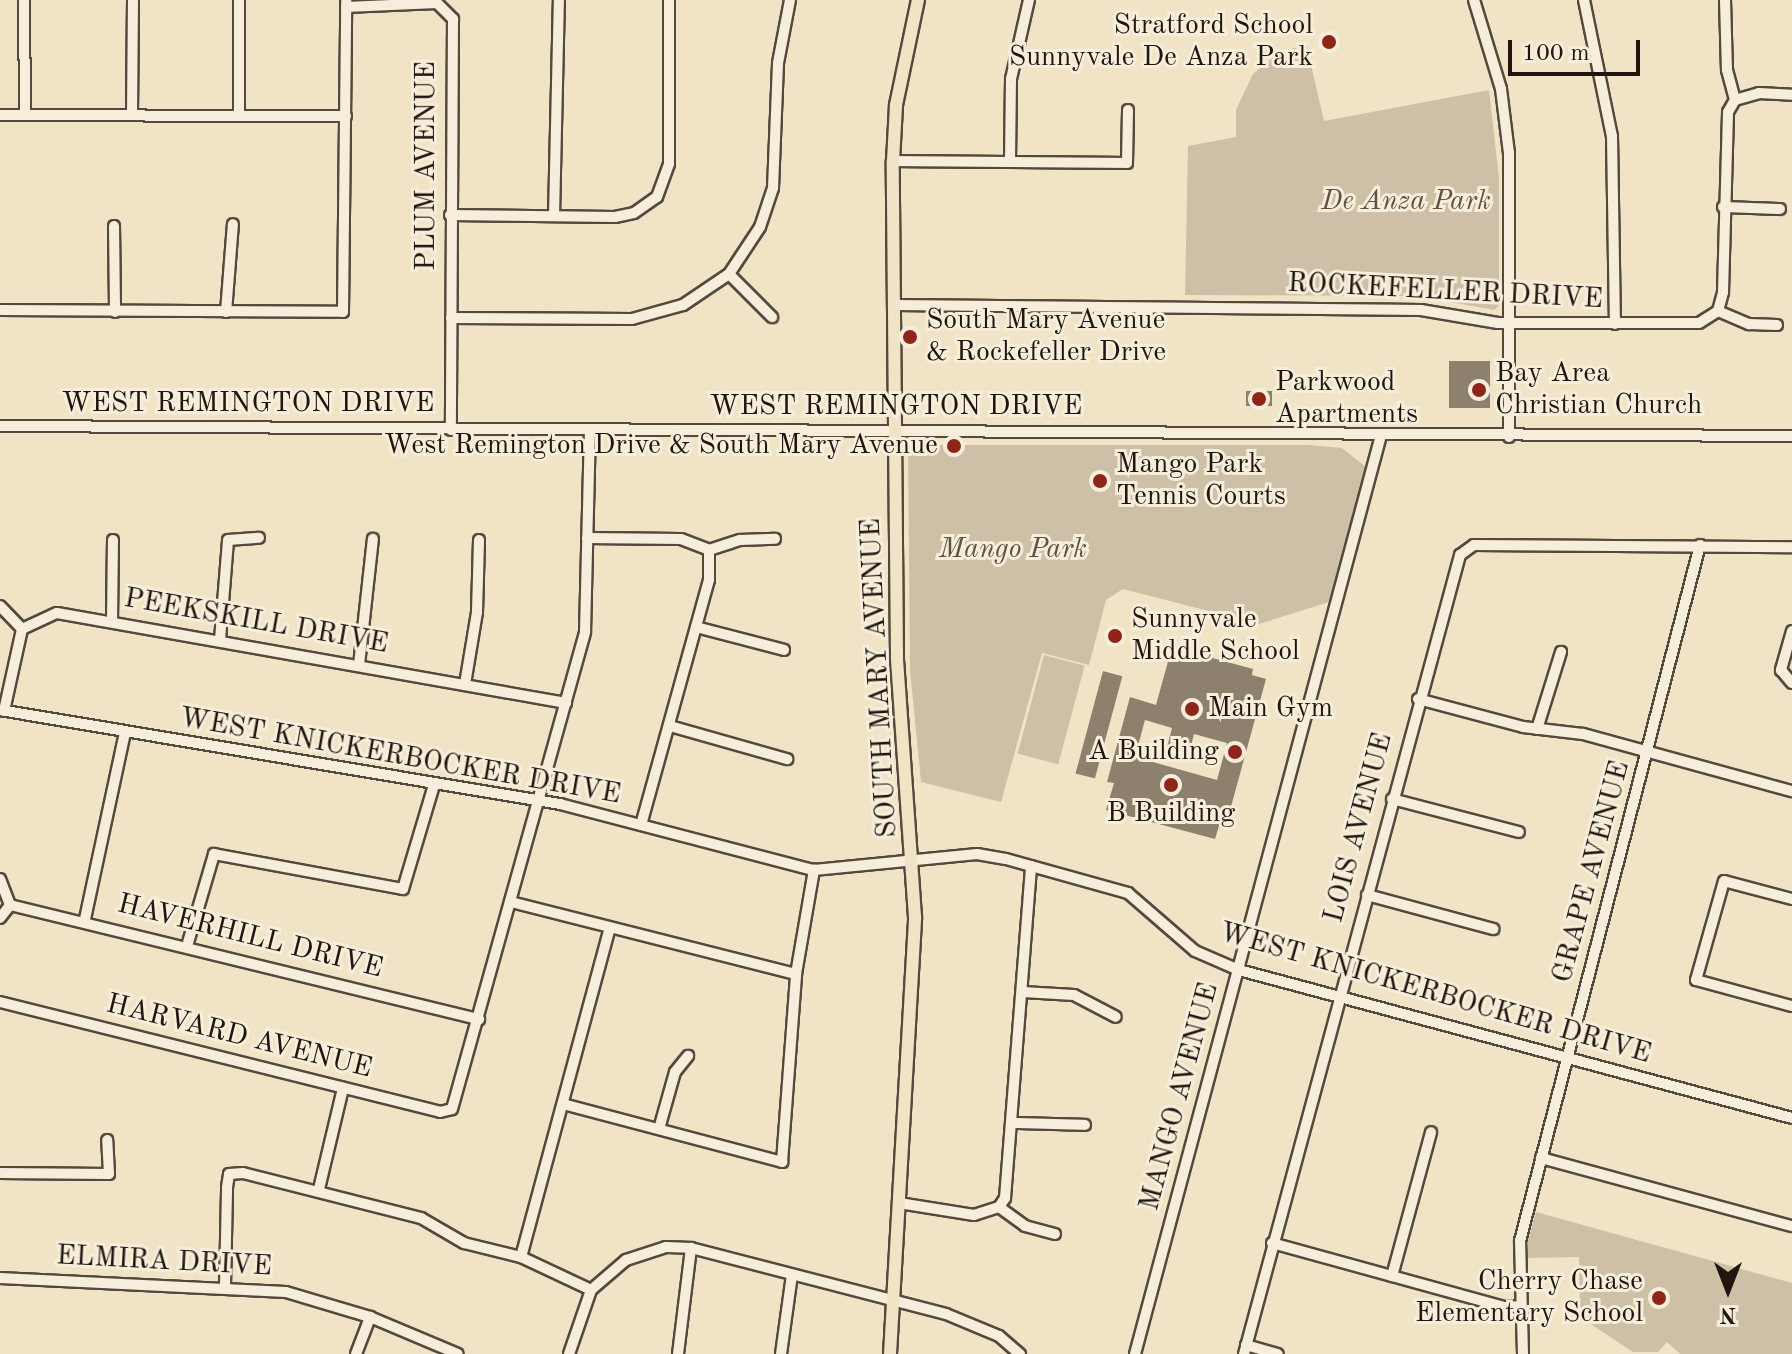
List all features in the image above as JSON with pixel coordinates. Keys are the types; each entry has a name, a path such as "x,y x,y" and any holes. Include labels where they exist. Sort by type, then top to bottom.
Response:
{"main road":[{"name":"SOUTH MARY AVENUE","path":"890,1354 914,860 897,657 893,161 896,105 918,0"}],"street":[{"path":"24,0 25,115"},
{"path":"132,115 133,0"},
{"path":"239,0 239,115"},
{"path":"554,216 559,0"},
{"path":"450,215 634,213 663,187 669,164 669,0"},
{"path":"451,318 632,319 683,305 729,274 760,227 773,188 778,63 790,0"},
{"path":"1010,161 1011,79 1029,0"},
{"path":"1474,0 1501,89 1509,153 1509,437"},
{"path":"1584,0 1612,136 1615,324"},
{"path":"1725,0 1727,70 1735,100 1723,125 1718,311 1749,324 1777,325"},
{"name":"PLUM AVENUE","path":"346,4 437,3 450,12 451,430"},
{"path":"0,310 343,312 346,4"},
{"path":"1735,100 1792,95"},
{"path":"893,161 1127,163 1128,110"},
{"path":"0,115 346,116"},
{"path":"1723,207 1780,209"},
{"path":"226,312 233,224"},
{"path":"114,226 115,312"},
{"path":"729,274 772,317"},
{"name":"ROCKEFELLER DRIVE","path":"894,305 1421,310 1510,323 1615,324 1699,323 1718,311"},
{"name":"WEST REMINGTON DRIVE","path":"0,426 590,431 894,429 1509,437 1792,436"},
{"path":"479,1019 585,632 590,431"},
{"name":"MANGO AVENUE","path":"1135,1354 1381,435"},
{"path":"220,640 228,540 259,538"},
{"path":"587,538 681,539 709,550 740,540 775,539"},
{"path":"359,665 373,539"},
{"path":"112,621 113,540"},
{"path":"465,684 479,540"},
{"path":"1700,545 1792,547"},
{"name":"LOIS AVENUE","path":"1245,1350 1418,699 1466,548 1700,545"},
{"name":"GRAPE AVENUE","path":"1523,1354 1520,1241 1649,752 1700,545"},
{"path":"641,825 696,627 709,550"},
{"path":"0,606 22,629 2,710"},
{"name":"PEEKSKILL DRIVE","path":"22,629 57,613 566,703"},
{"path":"696,627 784,650"},
{"path":"1787,681 1792,631"},
{"path":"1537,729 1561,652"},
{"path":"1418,699 1537,729 1649,752 1792,791"},
{"name":"WEST KNICKERBOCKER DRIVE","path":"2,710 540,802 814,870 977,854 1031,866 1128,893 1195,951 1239,970 1792,1118"},
{"path":"670,726 787,759"},
{"path":"85,919 117,795 125,732"},
{"path":"187,946 214,854 403,889 434,785"},
{"path":"1392,799 1519,832"},
{"path":"899,1203 974,1215 999,1207 1009,1185 1031,866"},
{"path":"563,1104 782,1162 796,974 814,870"},
{"path":"0,879 10,905 0,918"},
{"path":"1792,899 1724,881 1696,980 1792,1006"},
{"path":"1367,895 1493,929"},
{"path":"511,902 796,974"},
{"name":"HAVERHILL DRIVE","path":"10,905 85,919 479,1019"},
{"path":"521,1257 610,928"},
{"path":"1023,992 1074,995 1116,1017"},
{"name":"HARVARD AVENUE","path":"0,1002 440,1112 452,1109 460,1097 479,1019"},
{"path":"659,1129 675,1072 688,1056"},
{"path":"319,1189 343,1088"},
{"path":"1014,1123 1085,1125"},
{"path":"1392,1276 1431,1132"},
{"path":"0,1173 109,1174 107,1140"},
{"path":"1541,1158 1792,1226"},
{"path":"225,1286 229,1174 319,1189 421,1218 464,1243 521,1257 591,1290"},
{"path":"999,1207 1025,1226 1055,1234"},
{"path":"1272,1243 1392,1276 1521,1306"},
{"path":"569,1354 591,1290 644,1252 691,1248 972,1324 1020,1354"},
{"path":"678,1354 691,1248"},
{"path":"781,1354 792,1275"},
{"name":"ELMIRA DRIVE","path":"0,1278 225,1286 286,1292 370,1317 458,1353"},
{"path":"356,1354 370,1317"},
{"path":"1245,1350 1278,1354"}],"green space":[{"name":"De Anza Park","path":"1306,44 1324,121 1489,90 1499,178 1499,306 1494,310 1417,296 1185,295 1188,146 1236,137 1236,110 1253,74 1277,54"},
{"name":"Mango Park","path":"908,445 1307,445 1342,448 1366,467 1329,602 1259,624 1123,589 1106,600 1089,665 1042,653 1001,802 921,782 910,670"},
{"path":"1044,655 1085,666 1058,764 1018,754"},
{"name":"Cherry Chase Elementary School","path":"1536,1212 1792,1283 1792,1354 1680,1354 1667,1342 1658,1352 1633,1352 1580,1317 1579,1257 1523,1258"}],"building":[{"name":"Bay Area Christian Church","path":"1449,361 1490,361 1490,408 1449,408"},
{"name":"Parkwood Apartments","path":"1246,391 1272,391 1272,406 1246,406"},
{"path":"1172,647 1253,669 1252,675 1266,679 1229,814 1223,813 1215,839 1106,810 1114,783 1107,782 1130,697 1156,705","holes":["1145,720 1172,728 1166,752 1188,758 1194,734 1227,743 1217,780 1135,757"]},
{"path":"1103,671 1122,676 1095,779 1076,773"}],"place":[{"name":"Stratford School Sunnyvale De Anza Park","path":"1329,42"},
{"name":"South Mary Avenue & Rockefeller Drive","path":"910,337"},
{"name":"Bay Area Christian Church","path":"1479,390"},
{"name":"Parkwood Apartments","path":"1259,399"},
{"name":"West Remington Drive & South Mary Avenue","path":"954,446"},
{"name":"Mango Park Tennis Courts","path":"1100,481"},
{"name":"Sunnyvale Middle School","path":"1115,636"},
{"name":"Main Gym","path":"1192,709"},
{"name":"A Building","path":"1235,752"},
{"name":"B Building","path":"1171,785"},
{"name":"Cherry Chase Elementary School","path":"1659,1298"}]}
